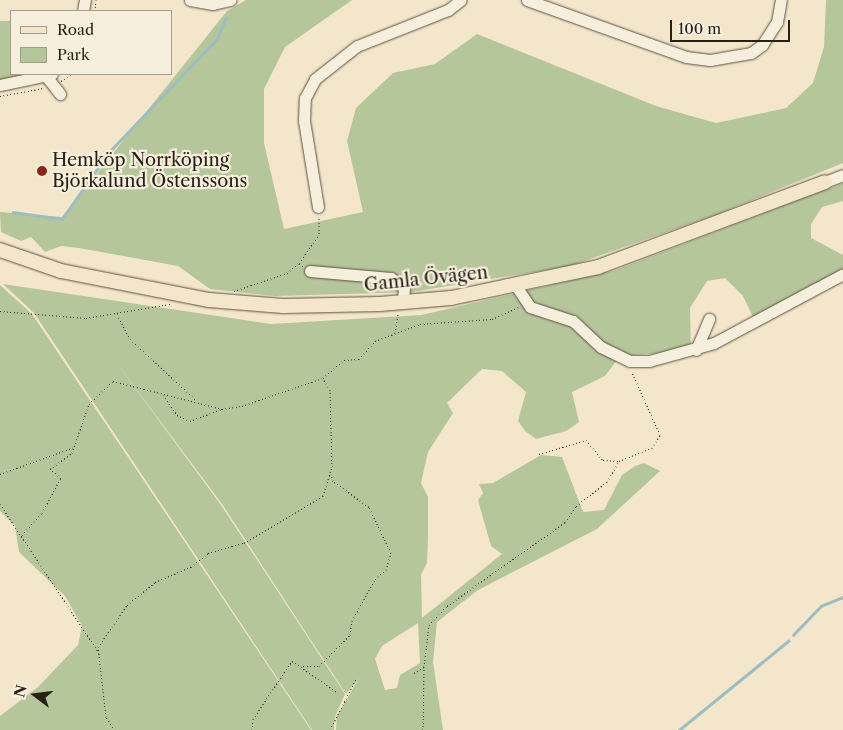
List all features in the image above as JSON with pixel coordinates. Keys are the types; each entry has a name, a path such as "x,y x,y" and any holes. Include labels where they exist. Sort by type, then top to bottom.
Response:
{"main road":[{"name":"Gamla Övägen","path":"0,250 79,275 209,300 284,306 402,302 516,286 598,267 825,182"}],"street":[{"path":"190,0 213,4 231,0"},
{"path":"318,207 304,121 305,98 315,79 357,46 433,17 461,0"},
{"path":"527,0 686,57 710,60 750,53 762,45 777,22 781,0"},
{"path":"0,85 49,75 60,94"},
{"name":"Gamla Övägen","path":"825,182 843,175"},
{"path":"310,271 390,278 404,287 402,302"},
{"path":"516,286 525,302 573,321 601,348 630,361 696,350 843,274"},
{"path":"696,350 709,319"}],"path":[{"path":"227,295 287,272 299,263 319,234 318,207"},
{"path":"299,263 310,271"},
{"path":"395,334 394,322 402,302"},
{"path":"22,535 42,513 61,478 50,469 62,462 72,448 89,404 113,381 222,409 323,378 344,360 359,359 368,346 420,324 492,319 525,302"},
{"path":"0,311 86,318 176,303"},
{"path":"116,314 130,339 198,402"},
{"path":"539,454 586,440 603,460 619,461 652,448 660,434 634,385 630,361"},
{"path":"303,666 319,666 350,635 352,621 375,579 386,570 391,553 369,507 333,481 331,474 330,390 323,378"},
{"path":"162,394 177,415 190,421 219,414 222,409"},
{"path":"0,474 72,448"},
{"path":"423,730 424,667 429,625 447,606 565,522 576,506 607,482 619,461"},
{"path":"115,730 106,717 100,655 103,635 147,587 301,512 324,496 331,474"},
{"path":"0,504 100,655"},
{"path":"252,730 253,719 287,663 298,661 338,693"},
{"path":"414,673 424,667"},
{"path":"330,730 356,679"}],"green space":[{"path":"246,0 352,0 285,47 264,89 264,143 284,229 363,212 347,141 356,108 393,73 435,64 477,34 656,106 716,123 786,108 813,83 824,47 826,0 843,0 843,163 718,214 570,266 412,292 275,296 210,289 178,266 61,246 45,252 31,237 21,241 1,232 0,212 62,217 227,11"},
{"path":"0,21 10,21 10,75 24,75 0,82"},
{"path":"843,183 843,201 822,207 811,224 811,238 843,255 843,274 754,319 743,296 725,278 707,281 690,308 691,351 620,356 605,376 572,392 579,422 566,431 536,439 525,431 518,421 526,392 502,371 482,369 447,403 453,413 428,452 421,483 428,497 427,563 421,575 422,618 502,554 491,546 478,500 483,493 479,484 493,483 541,455 562,457 583,512 604,510 622,475 635,466 644,463 660,471 597,529 478,590 437,622 433,662 443,730 336,730 337,716 359,678 346,694 222,504 113,358 221,505 345,694 335,717 334,730 312,730 34,313 3,284 271,324 421,315 613,271","holes":["418,623 420,663 400,675 397,688 385,690 375,659 382,646"]},
{"path":"0,285 32,314 311,730 0,730 0,716 38,687 78,645 82,626 65,596 19,552 15,526 0,511"}],"waterway":[{"path":"13,212 62,219 109,152 217,39 225,19"},
{"path":"793,635 821,606 843,597"},
{"path":"679,730 788,641"}],"place":[{"name":"Hemköp Norrköping Björkalund Östenssons","path":"42,171"}]}
